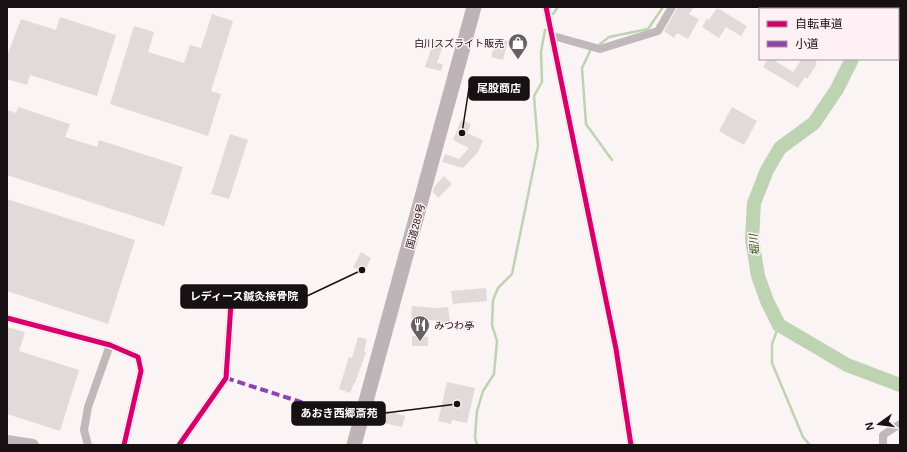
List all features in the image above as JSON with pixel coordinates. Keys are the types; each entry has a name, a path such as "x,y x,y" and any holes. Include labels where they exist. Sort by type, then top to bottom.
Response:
{"highway":[{"name":"国道289号","path":"354,445 474,7"}],"street":[{"path":"546,7 616,349 631,445"},
{"path":"553,36 600,48 658,31 672,7"},
{"path":"179,445 226,378 231,303"},
{"path":"7,318 110,345 138,357 141,371 124,445"},
{"path":"88,445 84,430 88,407 110,345"},
{"path":"883,445 883,435 900,424"},
{"path":"7,441 33,445"}],"building":[{"path":"678,7 694,7 689,14 699,19 688,39 677,33 674,38 664,31"},
{"path":"717,8 747,26 741,36 726,27 719,38 702,27 707,18 709,20"},
{"path":"212,14 233,21 211,91 221,94 208,136 110,104 134,26 154,32 148,52 184,63 190,45 201,48"},
{"path":"60,17 116,35 97,96 30,75 27,85 7,79 7,56 21,19 56,30"},
{"path":"497,38 508,41 503,60 491,57"},
{"path":"434,40 444,43 437,63 443,64 441,71 425,67"},
{"path":"767,60 774,60 793,72 801,60 817,60 815,63 817,64 807,79 805,77 798,88 763,67"},
{"path":"18,107 70,124 65,137 97,147 99,140 183,167 164,226 7,175 7,110 16,113"},
{"path":"732,107 757,121 744,145 719,131"},
{"path":"461,120 471,124 467,133 483,140 478,152 463,168 442,162 445,154 459,159 469,148 453,140"},
{"path":"230,134 248,140 229,199 211,194"},
{"path":"444,176 452,184 438,198 433,192 434,187"},
{"path":"7,199 135,240 108,324 7,291"},
{"path":"361,252 371,258 364,273 353,267"},
{"path":"486,288 487,301 453,304 451,291"},
{"path":"412,306 436,308 448,307 450,322 439,323 439,321 411,318"},
{"path":"7,327 25,332 19,351 79,370 60,431 7,414"},
{"path":"412,336 428,337 428,346 412,346"},
{"path":"358,337 367,339 364,351 366,352 350,393 339,389 349,357 352,358"},
{"path":"447,382 475,388 467,423 452,420 451,424 438,421"},
{"path":"374,407 405,416 402,427 370,420"}],"waterway":[{"path":"553,14 558,7"},
{"path":"600,44 609,37 648,29 663,7"},
{"path":"477,445 475,437 477,411 483,391 494,374 497,341 492,325 493,300 498,288 512,274 538,146 534,96 542,82 541,52 545,30"},
{"path":"590,51 582,68 586,124 612,160"},
{"name":"堀川","path":"852,60 837,89 814,123 780,148 767,170 754,203 752,239 758,276 767,301 779,325 847,365 900,385"},
{"path":"779,325 772,344 772,363 803,437 810,445"}],"marked path":[{"path":"226,378 360,421"}],"cycle path":[{"path":"546,7 616,349 631,445"},
{"path":"179,445 226,378 231,303"},
{"path":"7,318 110,345 138,357 141,371 124,445"}],"place":[{"name":"白川スズライト販売","path":"518,60"},
{"name":"尾股商店","path":"462,133"},
{"name":"レディース鍼灸接骨院","path":"362,270"},
{"name":"みつわ亭","path":"420,342"},
{"name":"あおき西郷斎苑","path":"457,404"}]}
